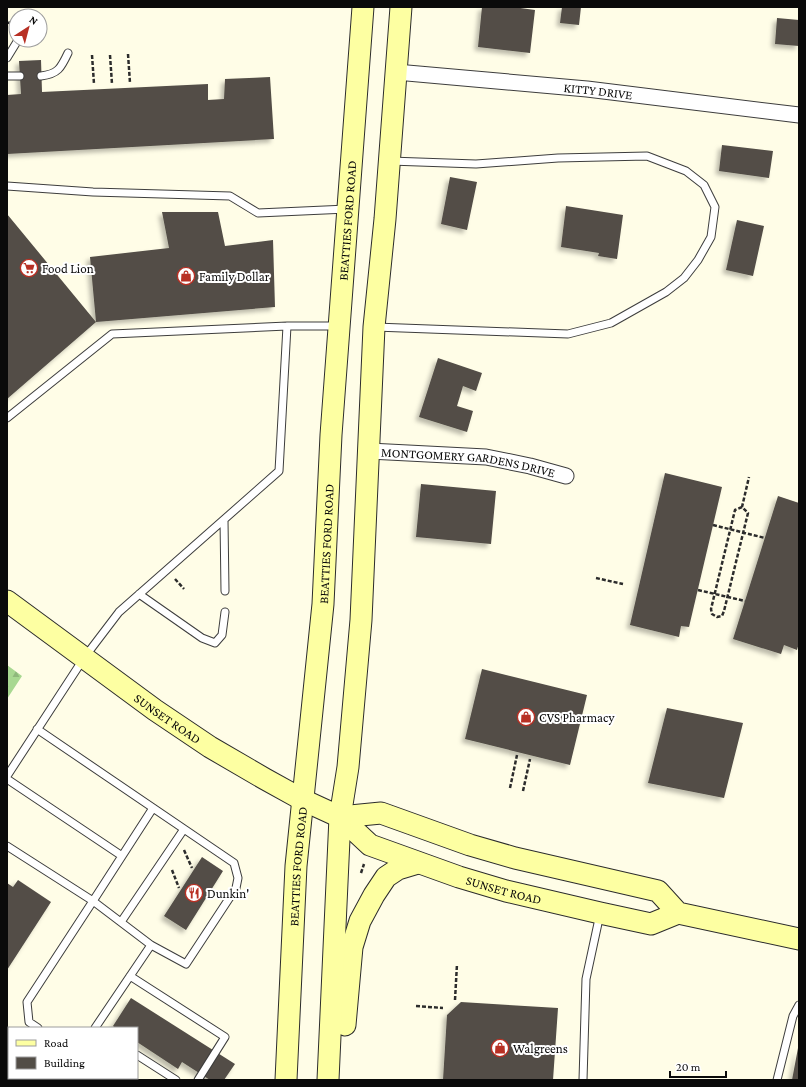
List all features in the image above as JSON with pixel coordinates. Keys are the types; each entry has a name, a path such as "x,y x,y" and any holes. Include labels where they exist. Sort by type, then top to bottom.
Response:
{"main road":[{"name":"BEATTIES FORD ROAD","path":"286,1080 296,866 323,604 338,326 363,7"},
{"path":"329,1080 340,817 348,767 361,620 374,327 390,161 401,7"},
{"name":"SUNSET ROAD","path":"7,601 155,710 210,747 303,800 340,817 370,845 418,863 506,891 600,913 651,924 678,913"},
{"path":"340,817 381,813 470,845 514,858 658,891 678,913 799,939"},
{"path":"329,1080 341,1061 352,948 360,920 386,877 398,869 418,863"}],"street":[{"name":"KITTY DRIVE","path":"396,72 587,89 799,115"},
{"name":"MONTGOMERY GARDENS DRIVE","path":"369,450 486,457 530,466 566,476"}],"lane":[{"path":"7,58 13,48"},
{"path":"42,76 52,75 60,68 68,54"},
{"path":"7,76 20,76"},
{"path":"374,327 568,334 611,323 666,292 684,278 698,260 711,237 715,207 704,185 686,171 647,156 558,158 476,164 390,161"},
{"path":"7,186 93,192 230,196 258,213 347,210"},
{"path":"122,856 7,778 37,729 109,623 139,594 279,471 287,326"},
{"path":"7,418 112,334 287,326 338,326"},
{"path":"224,520 225,591"},
{"path":"139,594 202,638 215,643 222,636 225,612"},
{"path":"7,846 93,901 151,945 186,964 236,888 238,878 234,863 37,729"},
{"path":"36,1027 29,1022 27,1002 153,808"},
{"path":"121,922 184,829"},
{"path":"583,1080 586,978 600,913"},
{"path":"96,1027 151,945"},
{"path":"130,976 225,1038 198,1080"},
{"path":"777,1080 799,1005"},
{"path":"138,1056 176,1080"}],"path":[{"path":"128,54 130,83"},
{"path":"92,55 94,84"},
{"path":"110,55 112,84"},
{"path":"742,507 749,477"},
{"path":"742,507 748,513 724,612 722,616 717,617 712,614 711,609 735,510 742,507"},
{"path":"713,525 765,538"},
{"path":"596,578 623,584"},
{"path":"698,590 745,601"},
{"path":"510,788 517,755"},
{"path":"523,791 530,759"},
{"path":"166,856 179,888"},
{"path":"361,873 364,864"},
{"path":"353,871 366,875"},
{"path":"455,1000 457,964"},
{"path":"416,1006 443,1008"}],"green space":[{"path":"7,665 22,676 7,699"},
{"path":"7,1058 8,1079 45,1080 7,1080"}],"building":[{"path":"482,7 513,7 535,10 530,53 478,47"},
{"path":"562,7 581,7 579,25 560,23"},
{"path":"777,18 799,20 799,46 775,44"},
{"path":"41,60 42,92 208,84 208,100 224,99 225,79 270,77 274,139 7,154 7,95 21,94 19,61"},
{"path":"722,145 773,151 769,178 719,171"},
{"path":"450,177 477,182 467,230 441,224"},
{"path":"566,206 623,215 617,259 598,256 599,253 561,247"},
{"path":"162,212 218,212 225,246 273,240 275,307 96,322 90,257 169,248"},
{"name":"Food Lion","path":"7,214 96,322 7,399"},
{"path":"737,220 764,226 753,276 726,270"},
{"path":"438,358 482,373 476,391 463,386 457,406 473,411 467,432 419,417"},
{"path":"665,473 722,487 689,627 681,626 679,637 630,625"},
{"path":"421,484 496,491 491,544 416,537"},
{"path":"778,496 799,503 799,643 797,650 784,645 781,654 733,639"},
{"name":"CVS Pharmacy","path":"482,669 587,695 570,765 465,739"},
{"path":"667,708 743,723 724,798 648,783"},
{"name":"Dunkin'","path":"202,857 223,871 186,930 164,916"},
{"path":"18,880 51,902 7,970 7,883 13,887"},
{"path":"131,998 235,1064 224,1080 210,1080 182,1062 178,1069 138,1043 138,1027 113,1026"},
{"name":"Walgreens","path":"461,1002 558,1008 553,1080 443,1080 447,1015"},
{"path":"798,1048 799,1080 792,1080"}],"place":[{"name":"Food Lion","path":"29,268"},
{"name":"Family Dollar","path":"186,276"},
{"name":"CVS Pharmacy","path":"526,717"},
{"name":"Dunkin'","path":"194,893"},
{"name":"Walgreens","path":"500,1048"}]}
